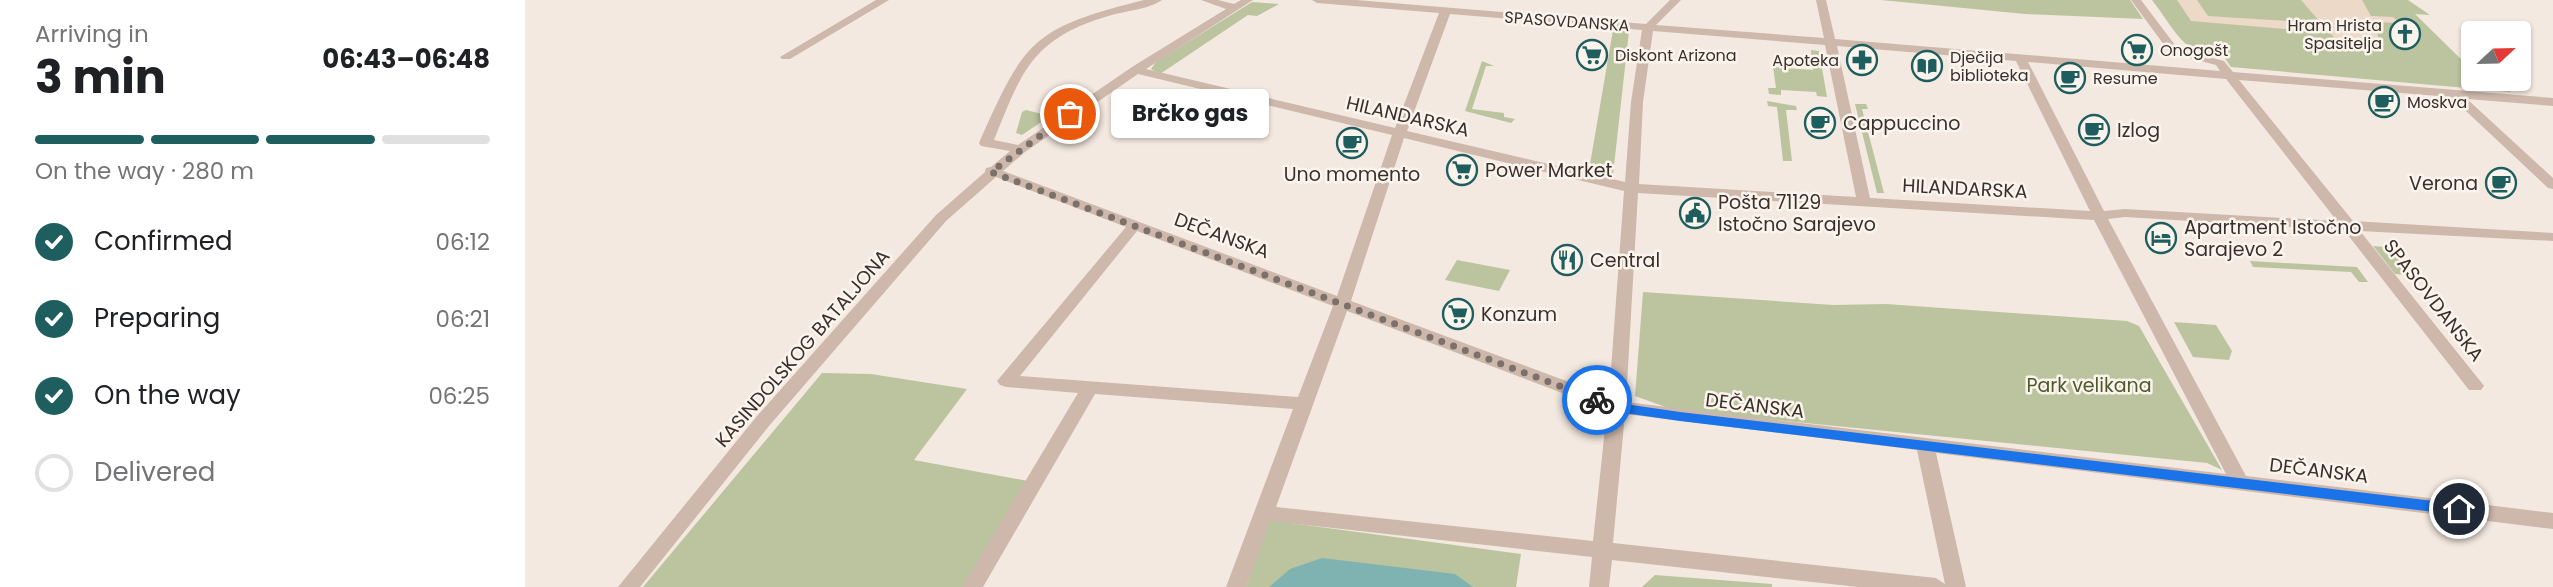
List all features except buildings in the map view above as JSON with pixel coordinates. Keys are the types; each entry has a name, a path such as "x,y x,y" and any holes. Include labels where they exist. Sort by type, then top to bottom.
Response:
{"street":[{"path":"786,57 884,0"},
{"path":"1020,149 986,143 1029,55 1048,38 1073,25 1157,0"},
{"path":"1206,0 1241,4"},
{"name":"SPASOVDANSKA","path":"1317,0 1445,13 1647,27 2553,102"},
{"path":"1647,27 1676,0"},
{"path":"1821,0 1864,202"},
{"path":"2136,0 2173,51 2220,63 2229,75"},
{"name":"KASINDOLSKOG BATALJONA","path":"628,587 763,421 941,218 1020,149 1136,70 1241,4"},
{"path":"1236,587 1445,13"},
{"name":"SPASOVDANSKA","path":"1599,587 1617,407 1637,102 1647,27"},
{"path":"2020,58 2099,216 2239,481"},
{"name":"HILANDARSKA","path":"1136,70 1631,188 2099,216 2125,213 2553,237"},
{"name":"SPASOVDANSKA","path":"2229,75 2475,386"},
{"path":"2455,94 2553,185"},
{"name":"DEČANSKA","path":"991,172 1617,407 2553,521"},
{"path":"1135,225 1006,381 1304,404"},
{"path":"972,587 1090,387"},
{"path":"1925,446 1957,587"},
{"path":"1264,513 1936,587"}],"green space":[{"path":"1881,0 2130,0 2143,19 2025,14"},
{"path":"2152,0 2408,0 2430,15 2415,14 2461,59 2461,88 2231,67 2224,57 2198,51 2174,31"},
{"path":"1252,2 1279,4 1257,16 1248,15 1160,74 1151,69 1156,62"},
{"path":"1613,30 1629,31 1613,175 1589,170"},
{"path":"1811,50 1819,51 1827,97 1817,96 1816,92 1781,90 1781,95 1769,94 1768,88 1776,88 1773,67 1813,70"},
{"path":"1482,61 1494,66 1486,66 1472,109 1504,113 1504,117 1515,119 1511,123 1465,111"},
{"path":"1767,101 1796,106 1797,110 1786,110 1792,161 1783,161 1777,107 1768,106"},
{"path":"1855,104 1866,104 1868,109 1862,109 1884,193 1877,193"},
{"path":"1026,110 1050,116 1022,135 1016,133 1022,112"},
{"path":"2373,246 2396,248 2419,276 2395,274"},
{"path":"1457,260 1510,270 1499,291 1445,280"},
{"path":"2250,261 2357,267 2368,282 2359,282 2351,272 2253,267"},
{"name":"Park velikana","path":"1643,292 1833,305 1886,304 2127,321 2139,326 2222,470 2207,463 1674,410 1635,396"},
{"path":"2174,322 2216,325 2232,351 2229,360 2193,357"},
{"path":"822,373 871,374 967,389 914,460 1039,483 963,587 643,587"},
{"path":"1268,520 1521,554 1516,587 1246,587"},
{"path":"1655,575 1772,584 1772,587 1642,587"}],"shaded area":[{"path":"2177,0 2197,0 2208,16 2321,23 2301,0 2362,0 2371,16 2393,17 2400,23 2374,22 2380,43 2336,39 2330,33 2191,21"}],"water":[{"path":"1322,558 1455,574 1473,587 1269,587 1290,569"}],"way so far":[{"path":"1070,114 991,172 1597,400"}],"place":[{"name":"Hram Hrista Spasitelja","path":"2405,34"},
{"name":"Onogošt","path":"2137,50"},
{"name":"Diskont Arizona","path":"1592,55"},
{"name":"Apoteka","path":"1862,60"},
{"name":"Dječija biblioteka","path":"1927,66"},
{"name":"Resume","path":"2070,78"},
{"name":"Moskva","path":"2384,102"},
{"name":"Brčko gas","path":"1070,114"},
{"name":"Cappuccino","path":"1820,123"},
{"name":"Izlog","path":"2094,130"},
{"name":"Uno momento","path":"1352,143"},
{"name":"Power Market","path":"1462,170"},
{"name":"Verona","path":"2501,183"},
{"name":"Pošta 71129 Istočno Sarajevo","path":"1695,213"},
{"name":"Apartment Istočno Sarajevo 2","path":"2161,238"},
{"name":"Central","path":"1567,260"},
{"name":"Konzum","path":"1458,314"}],"route":[{"path":"1597,400 1617,407 1680,417 2459,509"}]}
